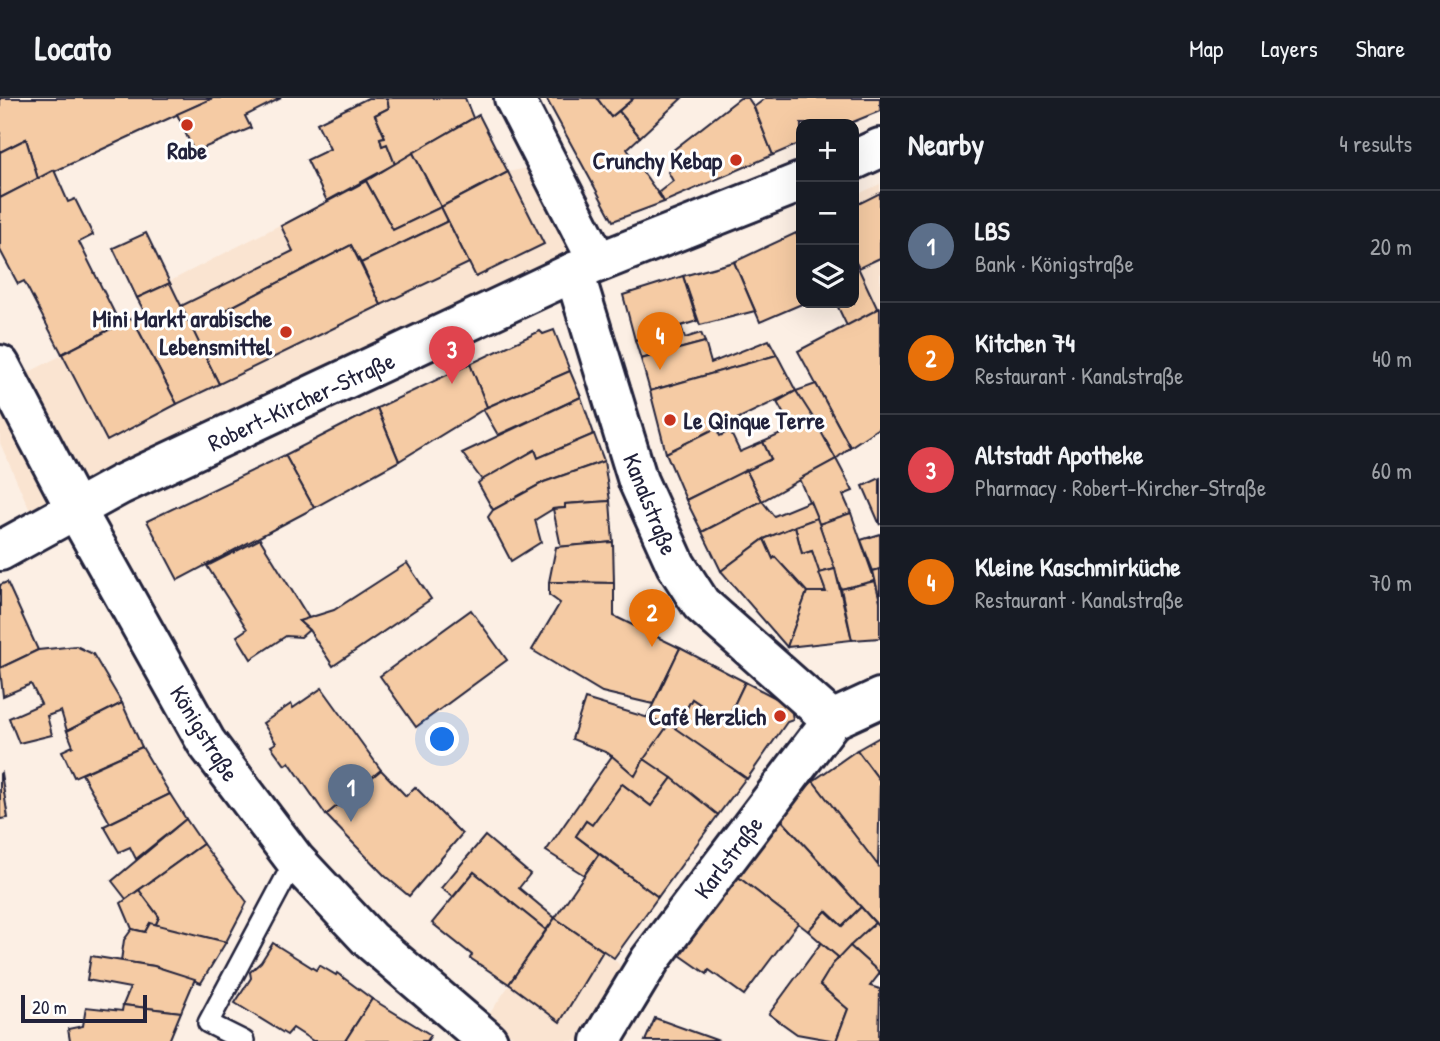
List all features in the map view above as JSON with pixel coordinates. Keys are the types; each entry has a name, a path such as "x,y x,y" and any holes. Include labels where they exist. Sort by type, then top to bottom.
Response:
{"street":[{"name":"Kanalstraße","path":"514,98 586,267 638,481 676,565 701,604 832,720"},
{"path":"859,158 880,148"},
{"name":"Robert-Kircher-Straße","path":"0,551 120,485 586,267 796,184"},
{"name":"Königstraße","path":"0,365 76,510 206,742 295,860 464,1034"},
{"name":"Karlstraße","path":"601,1041 650,960 832,720 880,698"}],"lane":[{"path":"244,1041 206,1032 295,860"}],"shaded area":[{"path":"532,167 575,249 31,513 0,443 0,387 144,313 137,298 366,181 393,230 508,172"},
{"path":"880,184 878,310 859,270 859,194"},
{"path":"555,918 616,961 650,1000 627,1041 520,1041 486,1019"}],"building":[{"path":"0,98 213,98 38,179 26,139 0,152"},
{"path":"213,98 281,98 245,116 251,128 194,152 177,114"},
{"path":"368,98 387,98 389,108 375,115 385,137 380,138 382,146 387,144 395,164 327,201 307,160 330,149 317,123"},
{"path":"387,98 465,98 473,118 395,164 387,144 382,146 380,138 385,137 375,115 389,108"},
{"path":"546,98 597,98 611,117 619,111 640,137 627,149 664,202 613,221"},
{"path":"597,98 634,98 611,117"},
{"path":"634,98 682,98 640,137 619,111"},
{"path":"740,98 748,98 754,107 773,155 664,202 659,192 673,181 668,172 680,163 672,151"},
{"path":"766,98 880,98 880,111 859,120 796,119 796,145 773,155 754,107"},
{"path":"479,115 508,172 441,207 413,153"},
{"path":"26,139 38,179 0,198 0,152"},
{"path":"413,153 441,207 393,230 366,181"},
{"path":"54,170 68,202 75,199 93,235 79,242 120,324 62,354 24,281 18,284 0,250 0,198"},
{"path":"508,172 544,244 476,277 441,207"},
{"path":"366,181 393,230 441,207 448,221 361,263 351,245 191,328 181,306 293,251 281,226"},
{"path":"880,193 880,258 859,268 859,245 859,204"},
{"path":"448,221 469,263 381,305 361,263"},
{"path":"146,233 170,283 137,298 113,248"},
{"path":"796,233 796,306 760,322 734,262"},
{"path":"351,245 381,305 219,384 191,328"},
{"path":"734,262 755,311 700,325 683,276"},
{"path":"859,270 878,310 847,326 838,308 859,308"},
{"path":"683,276 697,321 635,340 623,295"},
{"path":"170,283 219,384 177,404 132,318 145,313 137,298"},
{"path":"880,308 880,427 850,447 798,351"},
{"path":"132,318 177,404 107,441 62,354"},
{"path":"681,326 685,338 701,333 705,342 641,359 635,340"},
{"path":"554,330 570,371 487,407 470,364 540,331 543,334"},
{"path":"769,340 777,355 650,391 641,359 705,342 711,363"},
{"path":"777,355 796,391 666,453 650,391"},
{"path":"470,364 487,407 399,461 377,408"},
{"path":"570,371 581,397 498,435 483,409"},
{"path":"816,384 850,447 836,459 796,391"},
{"path":"796,391 814,419 792,429 777,402"},
{"path":"581,397 594,434 538,458 535,450 482,480 462,453"},
{"path":"377,408 399,461 314,508 285,455"},
{"path":"814,419 836,459 762,501 746,470 771,459 763,442"},
{"path":"716,428 720,436 730,431 740,452 763,442 771,459 686,500 666,453"},
{"path":"594,434 604,461 544,482 493,510 478,483 535,450 538,458"},
{"path":"285,455 314,508 178,580 147,521"},
{"path":"836,459 853,491 843,495 851,513 819,524 799,479"},
{"path":"604,461 610,501 565,504 565,508 553,509 535,520 541,542 511,561 488,517 493,510 544,482"},
{"path":"746,470 762,501 702,532 686,500"},
{"path":"880,478 880,525 863,486"},
{"path":"610,501 613,542 561,547 553,509 565,508 565,504"},
{"path":"762,501 774,516 810,501 817,518 764,539 721,571 702,532"},
{"path":"851,513 875,581 841,589 819,524"},
{"path":"817,518 835,569 819,573 812,551 802,554 795,526"},
{"path":"795,526 802,554 812,551 826,592 807,592 775,557 773,559 764,539"},
{"path":"880,534 880,569 873,571 861,540"},
{"path":"260,539 310,620 299,621 309,630 301,637 286,636 251,659 237,636 247,629 207,566"},
{"path":"764,539 773,559 775,557 807,592 787,647 721,571"},
{"path":"613,542 614,583 549,582 556,547"},
{"path":"407,563 431,599 333,666 309,630 299,621 334,610"},
{"path":"835,569 852,640 787,647 807,592 826,592 819,573"},
{"path":"880,569 880,601 873,571"},
{"path":"875,581 880,601 880,638 852,640 841,589"},
{"path":"7,582 38,650 0,668 0,585"},
{"path":"549,582 614,583 614,616 680,648 653,704 602,692 532,650 560,603 549,595"},
{"path":"471,610 507,660 416,727 380,676"},
{"path":"76,646 93,654 122,703 67,731 61,711 47,716 52,735 19,743 9,718 41,704 31,684 3,696 0,668 38,650"},
{"path":"680,648 745,682 726,722 692,699 675,729 647,717"},
{"path":"745,682 791,706 793,720 787,722 747,779 675,729 692,699 726,722"},
{"path":"322,688 381,770 326,815 289,762 285,765 271,746 276,743 263,723 291,704 293,708"},
{"path":"585,699 669,724 635,776 608,753 572,739"},
{"path":"122,703 142,747 74,777 62,751 73,746 67,731"},
{"path":"669,724 746,778 718,815 644,759"},
{"path":"880,737 880,781 857,750"},
{"path":"142,747 170,794 110,823 82,774"},
{"path":"857,750 880,781 878,866 813,781"},
{"path":"612,756 635,776 644,759 672,778 651,806 622,784 592,825 586,821 576,836 599,854 584,875 546,851"},
{"path":"381,770 406,796 415,787 462,834 409,896 385,876 326,815"},
{"path":"0,774 8,818 0,819"},
{"path":"672,778 718,815 658,897 576,836 586,821 592,825 622,784 651,806"},
{"path":"813,781 880,868 880,928 777,815"},
{"path":"170,794 186,819 136,859 130,847 119,852 104,826"},
{"path":"777,815 861,907 842,926 826,911 808,931 733,873"},
{"path":"186,819 203,844 126,899 112,881"},
{"path":"485,836 530,874 519,888 555,918 546,930 474,872 453,897 441,888"},
{"path":"203,844 247,902 226,942 155,926 159,917 139,890"},
{"path":"599,854 658,897 614,958 555,918"},
{"path":"474,872 546,930 509,984 470,958 472,955 432,923"},
{"path":"733,873 798,923 744,995 709,970 707,974 677,953"},
{"path":"139,890 159,917 155,926 150,923 145,932 132,929 121,903"},
{"path":"861,907 875,923 840,959 808,931 826,911 842,926"},
{"path":"555,918 603,951 560,1022 509,984"},
{"path":"150,923 226,942 201,983 154,966 121,961 124,940 132,929 145,932"},
{"path":"875,923 880,928 880,973 850,946"},
{"path":"273,943 316,970 319,965 336,975 337,973 372,999 345,1041 313,1041 293,1028 287,1035 235,1003 251,978 250,972 261,962"},
{"path":"821,943 838,957 820,985 848,1009 836,1041 797,1034 769,1014"},
{"path":"850,946 880,973 870,986 880,989 879,1041 836,1041 848,1009 820,985 832,965"},
{"path":"91,956 154,966 195,979 181,1012 123,1005 130,988 87,980"},
{"path":"372,999 431,1035 427,1041 345,1041"},
{"path":"123,1005 181,1012 169,1041 70,1041 68,1029 83,1026 86,1007 122,1011"},
{"path":"655,1018 719,1041 645,1041"}],"place":[{"name":"Rabe","path":"187,125"},
{"name":"Crunchy Kebap","path":"736,160"},
{"name":"Mini Markt arabische Lebensmittel","path":"286,332"},
{"name":"Kleine Kaschmirküche","path":"660,370"},
{"name":"Altstadt Apotheke","path":"452,384"},
{"name":"Le Qinque Terre","path":"670,420"},
{"name":"Kitchen 74","path":"652,647"},
{"name":"Café Herzlich","path":"780,716"},
{"name":"LBS","path":"351,822"}]}
